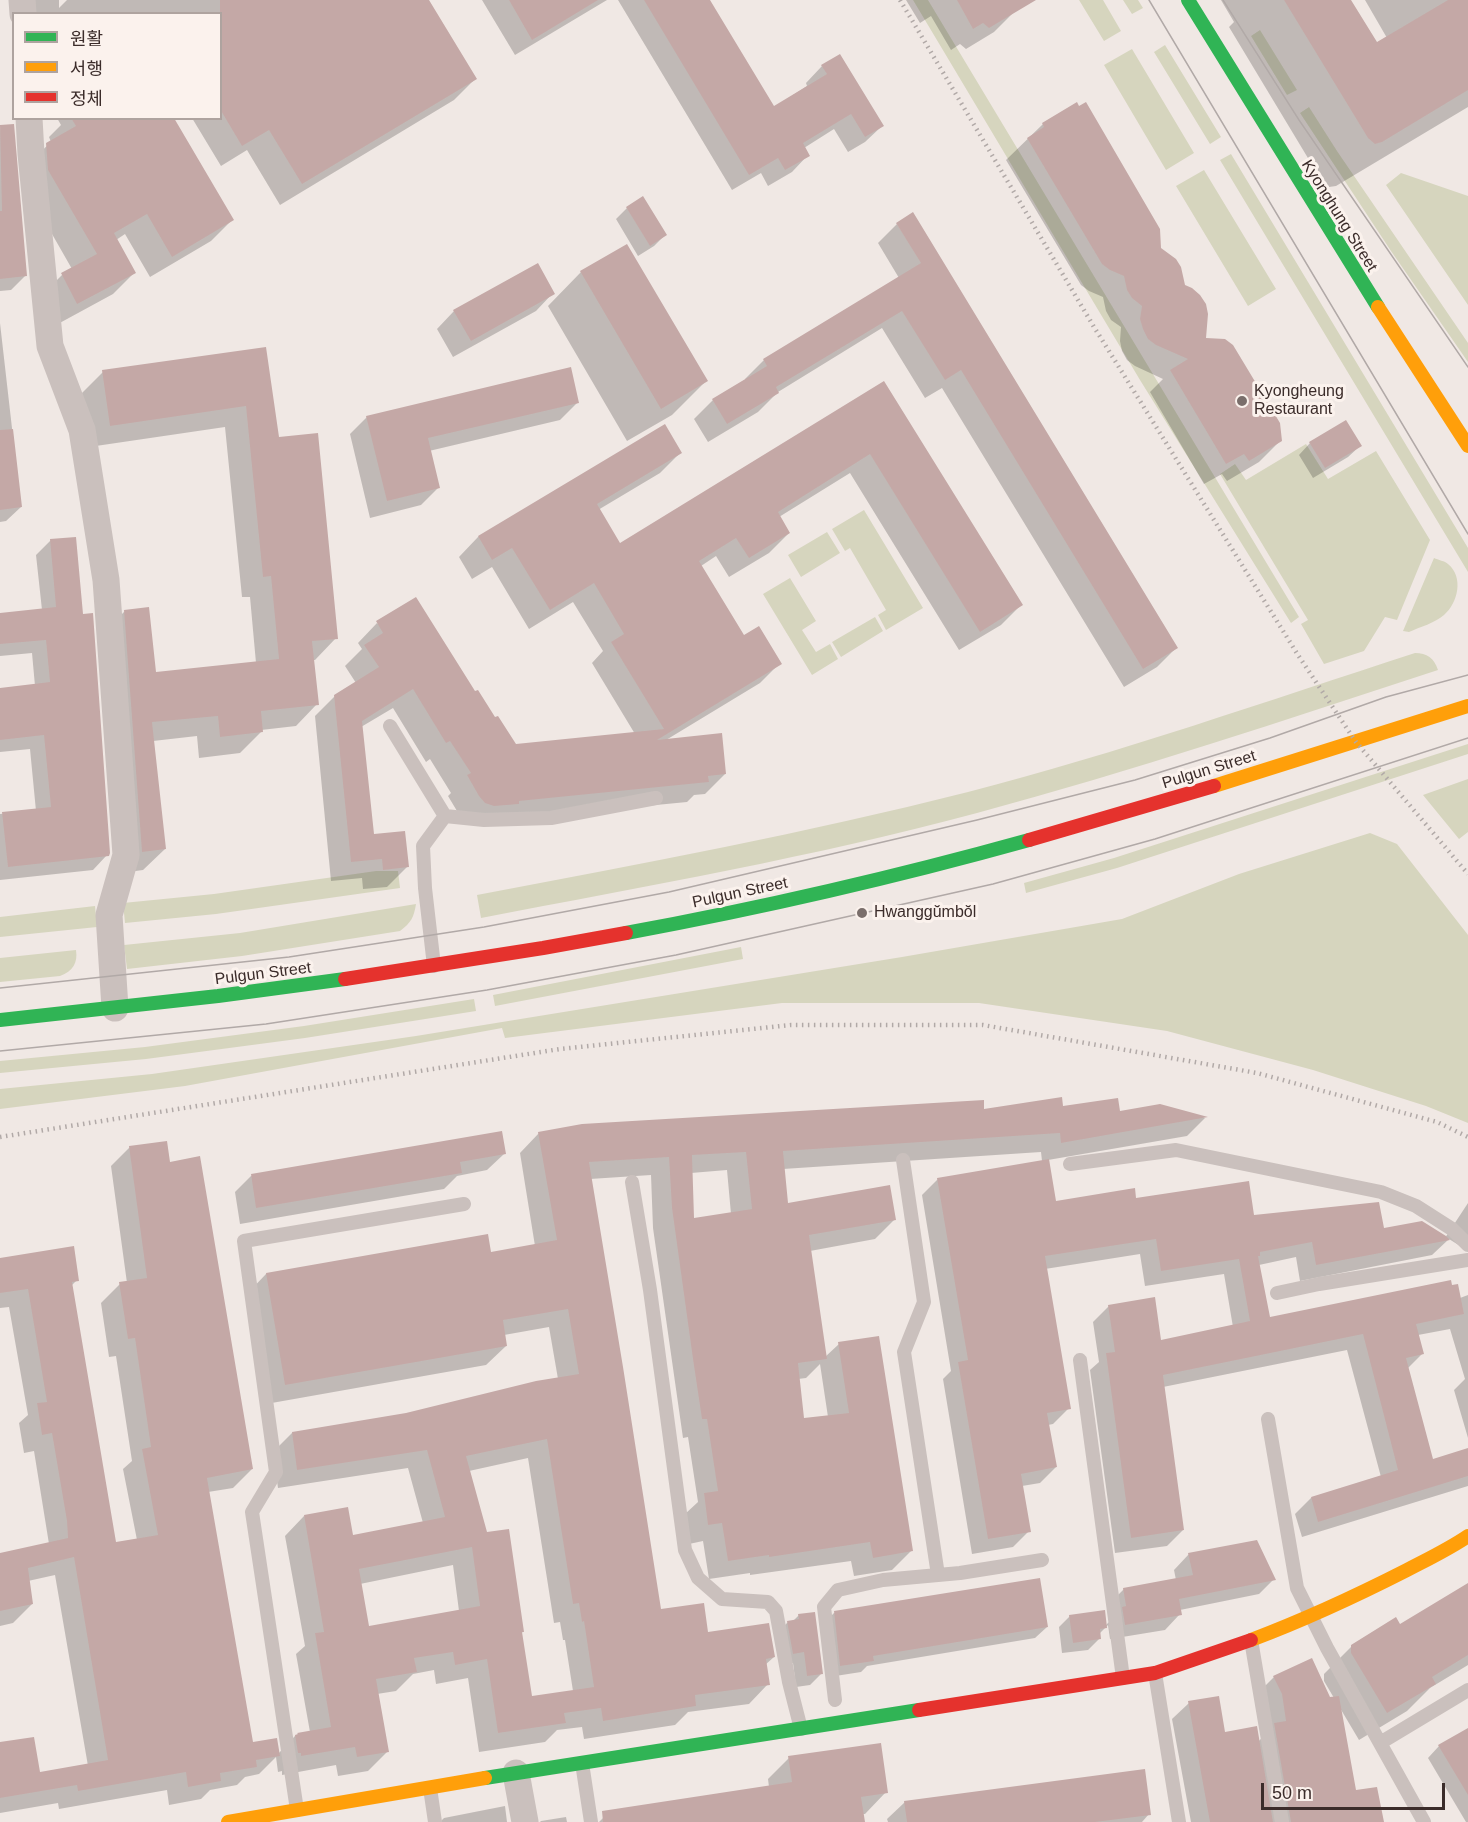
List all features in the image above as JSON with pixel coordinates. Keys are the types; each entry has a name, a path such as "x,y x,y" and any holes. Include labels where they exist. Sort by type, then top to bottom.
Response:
{"main road":[{"name":"Kyonghung Street","path":"1188,0 1291,170 1468,446"},
{"name":"Pulgun Street","path":"0,1020 280,989 434,966 675,924 864,882 1053,833 1141,808 1468,706"},
{"path":"228,1822 516,1773 1155,1673 1311,1617 1382,1583 1468,1536"}],"street":[{"path":"29,120 50,346 82,430 106,580 126,855 109,915 115,1008"},
{"path":"516,1773 525,1822"}],"lane":[{"path":"390,726 445,816"},
{"path":"445,816 484,820 551,818 656,798"},
{"path":"434,966 425,888 423,846 445,816"},
{"path":"1070,1164 1176,1150 1381,1191 1416,1206 1452,1229 1468,1245"},
{"path":"903,1160 924,1302 904,1352 938,1575"},
{"path":"632,1182 650,1290 685,1550 698,1578 722,1599 768,1602 776,1611 789,1682 801,1729"},
{"path":"297,1810 252,1512 276,1472 244,1241 464,1204"},
{"path":"1277,1293 1468,1260"},
{"path":"1080,1360 1123,1678"},
{"path":"1268,1419 1297,1588 1424,1822"},
{"path":"835,1700 824,1607 838,1590 884,1580 938,1575 1042,1560"},
{"path":"1251,1640 1281,1822"},
{"path":"1155,1673 1179,1822"},
{"path":"1380,1743 1468,1690"},
{"path":"582,1763 591,1822"},
{"path":"430,1788 435,1822"}],"green space":[{"path":"913,0 928,0 1299,617 1291,623 1140,380"},
{"path":"1079,0 1103,0 1121,31 1104,41"},
{"path":"1123,0 1138,0 1143,8 1132,14"},
{"path":"1260,30 1297,90 1287,95 1251,36"},
{"path":"1165,45 1221,137 1210,144 1154,52"},
{"path":"1132,49 1194,153 1166,170 1104,65"},
{"path":"1309,107 1468,343 1468,362 1300,113"},
{"path":"1231,154 1468,548 1468,572 1220,160"},
{"path":"1204,170 1276,289 1248,306 1176,186"},
{"path":"1401,173 1468,196 1468,305 1386,185"},
{"path":"1306,444 1328,479 1376,451 1430,540 1397,620 1385,617 1364,651 1324,664 1301,624 1308,620 1220,474 1235,464 1246,480"},
{"path":"864,510 923,608 886,630 878,615 886,610 850,548 845,551 832,529"},
{"path":"827,532 840,553 801,577 788,555"},
{"path":"1434,558 1445,562 1453,569 1457,583 1456,597 1444,615 1409,632 1403,631"},
{"path":"790,578 816,621 802,630 816,652 830,644 838,659 812,675 763,594"},
{"path":"875,617 883,631 841,657 832,642"},
{"path":"1415,653 1430,657 1438,670 1035,797 916,829 792,857 481,918 477,895 662,860 968,792 1137,744"},
{"path":"1468,744 1468,754 1117,868 1026,893 1024,883 1114,858"},
{"path":"1468,779 1468,832 1459,839 1423,795"},
{"path":"1370,833 1397,844 1468,935 1468,1123 1426,1106 1313,1070 1167,1031 979,1003 782,1003 505,1038 502,1028 185,1086 0,1109 0,1089 152,1074 416,1036 1122,919 1239,874"},
{"path":"376,871 398,871 400,888 216,914 125,923 123,903 214,894"},
{"path":"416,904 411,919 400,931 242,956 127,969 124,945 240,933"},
{"path":"95,906 97,927 0,937 0,917"},
{"path":"741,947 743,959 495,1006 493,995"},
{"path":"76,950 74,966 60,976 0,982 0,958"},
{"path":"474,999 476,1011 305,1038 146,1059 0,1073 0,1061 145,1047 304,1026"}],"building":[{"path":"220,0 429,0 477,79 302,184 269,130 242,146 222,112 222,12 220,12"},
{"path":"509,0 598,0 532,40"},
{"path":"644,0 710,0 774,106 827,74 821,65 840,54 884,126 865,137 851,114 803,143 810,156 785,170 778,158 749,175"},
{"path":"957,0 1036,0 989,28 983,23 973,29"},
{"path":"1284,0 1351,0 1377,42 1448,0 1468,0 1468,90 1375,144 1368,138"},
{"path":"1077,102 1079,106 1086,102 1160,229 1161,248 1176,259 1181,267 1185,285 1200,295 1206,304 1208,314 1206,338 1225,339 1233,345 1280,423 1282,441 1249,461 1244,454 1226,464 1170,370 1188,359 1148,339 1140,319 1142,306 1132,298 1127,290 1124,276 1102,264 1027,138 1044,127 1042,123"},
{"path":"72,120 175,120 234,220 172,257 147,214 114,233 136,273 77,304 61,273 97,254 48,170 46,143 76,126"},
{"path":"14,124 27,276 0,279 0,211 2,211 0,125"},
{"path":"643,196 667,235 650,246 626,207"},
{"path":"913,212 1178,648 1143,669 961,370 945,380 902,311 776,387 779,393 727,424 712,399 767,366 763,359 921,263 896,223"},
{"path":"627,244 708,381 661,409 580,271"},
{"path":"538,263 555,294 471,341 453,310"},
{"path":"266,347 279,437 318,433 338,639 312,641 319,705 261,711 263,732 220,737 218,716 152,722 166,849 142,852 124,610 149,607 156,672 279,659 271,576 263,577 246,406 110,426 102,370"},
{"path":"571,367 579,403 428,438 440,488 387,501 366,416"},
{"path":"884,381 1023,605 980,632 870,454 778,512 790,533 749,558 736,538 699,561 744,635 759,626 782,664 657,740 722,733 726,774 708,776 709,782 519,801 519,804 494,806 485,803 479,796 467,775 471,773 450,741 446,743 413,689 362,721 374,834 405,831 409,867 383,870 382,859 351,862 334,695 379,667 364,645 383,633 376,621 416,597 475,691 478,690 516,744 664,729 611,642 624,634 594,583 550,610 512,548 492,560 478,536 665,424 682,453 597,504 620,543"},
{"path":"1346,420 1362,446 1325,468 1309,442"},
{"path":"13,429 22,507 0,510 0,430"},
{"path":"76,537 83,614 93,613 110,853 109,856 8,867 2,812 51,807 44,735 0,740 0,688 50,682 46,640 0,644 0,613 56,607 50,539"},
{"path":"1062,1097 1063,1106 1118,1098 1120,1111 1160,1104 1208,1117 1061,1143 1060,1133 783,1151 788,1203 890,1185 896,1220 809,1235 827,1359 798,1363 804,1418 849,1413 838,1342 879,1336 913,1551 873,1558 870,1542 728,1561 722,1523 708,1525 704,1493 718,1491 707,1419 702,1419 693,1359 672,1208 669,1157 589,1162 661,1609 704,1603 708,1632 769,1623 775,1657 766,1659 770,1685 695,1695 696,1706 603,1721 601,1708 564,1713 566,1723 498,1733 487,1659 455,1665 453,1652 414,1658 417,1672 376,1679 389,1752 357,1757 355,1747 301,1756 301,1753 298,1753 295,1735 297,1733 331,1727 315,1633 324,1632 304,1515 348,1507 353,1535 445,1517 427,1450 297,1470 292,1432 406,1413 536,1381 579,1374 568,1309 503,1320 507,1346 285,1385 266,1273 488,1234 491,1252 557,1240 538,1132 582,1124 984,1100 984,1109","holes":["746,1152 752,1209 694,1218 692,1155","547,1439 573,1604 579,1603 582,1622 584,1621 594,1687 532,1696 509,1529 487,1532 466,1456","472,1547 480,1606 369,1626 359,1569"]},
{"path":"502,1131 506,1154 460,1162 462,1173 256,1208 251,1174"},
{"path":"167,1141 170,1162 200,1156 253,1469 207,1478 253,1742 277,1738 280,1756 256,1760 257,1767 220,1773 221,1781 188,1787 186,1772 78,1791 77,1785 0,1798 0,1742 34,1737 40,1772 108,1760 74,1557 28,1568 33,1604 0,1611 0,1553 68,1538 52,1433 42,1435 37,1403 47,1402 28,1289 0,1293 0,1258 74,1246 79,1281 72,1282 116,1542 158,1535 142,1449 151,1447 135,1338 128,1339 119,1282 147,1278 129,1146"},
{"path":"1049,1159 1056,1201 1135,1188 1136,1198 1249,1181 1254,1215 1379,1202 1384,1228 1422,1221 1446,1236 1450,1240 1316,1265 1312,1242 1260,1252 1258,1256 1270,1317 1451,1280 1452,1285 1458,1284 1464,1314 1416,1324 1424,1354 1406,1358 1433,1459 1468,1448 1468,1476 1318,1522 1311,1497 1398,1470 1363,1334 1163,1375 1184,1530 1131,1538 1106,1353 1115,1352 1108,1305 1155,1297 1161,1340 1250,1321 1239,1259 1161,1271 1156,1239 1045,1256 1071,1409 1047,1413 1057,1467 1021,1474 1031,1532 988,1539 958,1362 968,1360 937,1178"},
{"path":"1257,1540 1276,1580 1179,1599 1182,1615 1125,1625 1122,1607 1126,1606 1123,1588 1193,1575 1188,1553"},
{"path":"1040,1578 1048,1627 873,1656 874,1661 840,1666 834,1611"},
{"path":"1468,1583 1468,1655 1432,1677 1436,1684 1387,1713 1351,1653 1351,1645 1396,1617 1400,1624"},
{"path":"1105,1610 1107,1628 1100,1629 1101,1639 1073,1643 1069,1615"},
{"path":"815,1612 823,1674 807,1676 804,1652 793,1654 787,1621 799,1619 798,1614"},
{"path":"1312,1658 1330,1697 1339,1696 1356,1790 1377,1787 1384,1822 1291,1822 1274,1723 1286,1721 1282,1694 1273,1676"},
{"path":"1219,1696 1225,1732 1257,1726 1273,1822 1210,1822 1188,1701"},
{"path":"1468,1728 1468,1795 1438,1745"},
{"path":"881,1743 888,1793 861,1797 865,1822 603,1822 602,1811 792,1782 788,1756"},
{"path":"1145,1769 1151,1815 1095,1822 907,1822 904,1801"}],"tram line":[{"path":"1149,0 1468,534"},
{"path":"1223,0 1299,120 1468,367"},
{"path":"0,988 289,957 484,927 669,892 977,820 1135,780 1270,738 1386,697 1468,675"},
{"path":"0,1051 266,1024 487,990 676,955 993,884 1155,839 1468,738"}],"railway":[{"path":"900,0 1094,327 1298,655 1356,742 1468,874"},
{"path":"0,1137 560,1049 791,1025 983,1025 1257,1073 1437,1122 1468,1137"}],"traffic: fast":[{"path":"1188,0 1378,307"},
{"path":"626,933 829,891 1029,840"},
{"path":"0,1020 218,996 345,979"},
{"path":"485,1778 919,1710"}],"traffic: slow":[{"path":"1378,307 1468,446"},
{"path":"1214,786 1468,706"},
{"path":"1251,1640 1369,1589 1468,1536"},
{"path":"228,1822 485,1778"}],"traffic: jam":[{"path":"1029,840 1214,786"},
{"path":"345,979 626,933"},
{"path":"919,1710 1155,1673 1251,1640"}],"place":[{"name":"Kyongheung Restaurant","path":"1242,401"},
{"name":"Hwanggŭmbŏl","path":"862,913"}]}
